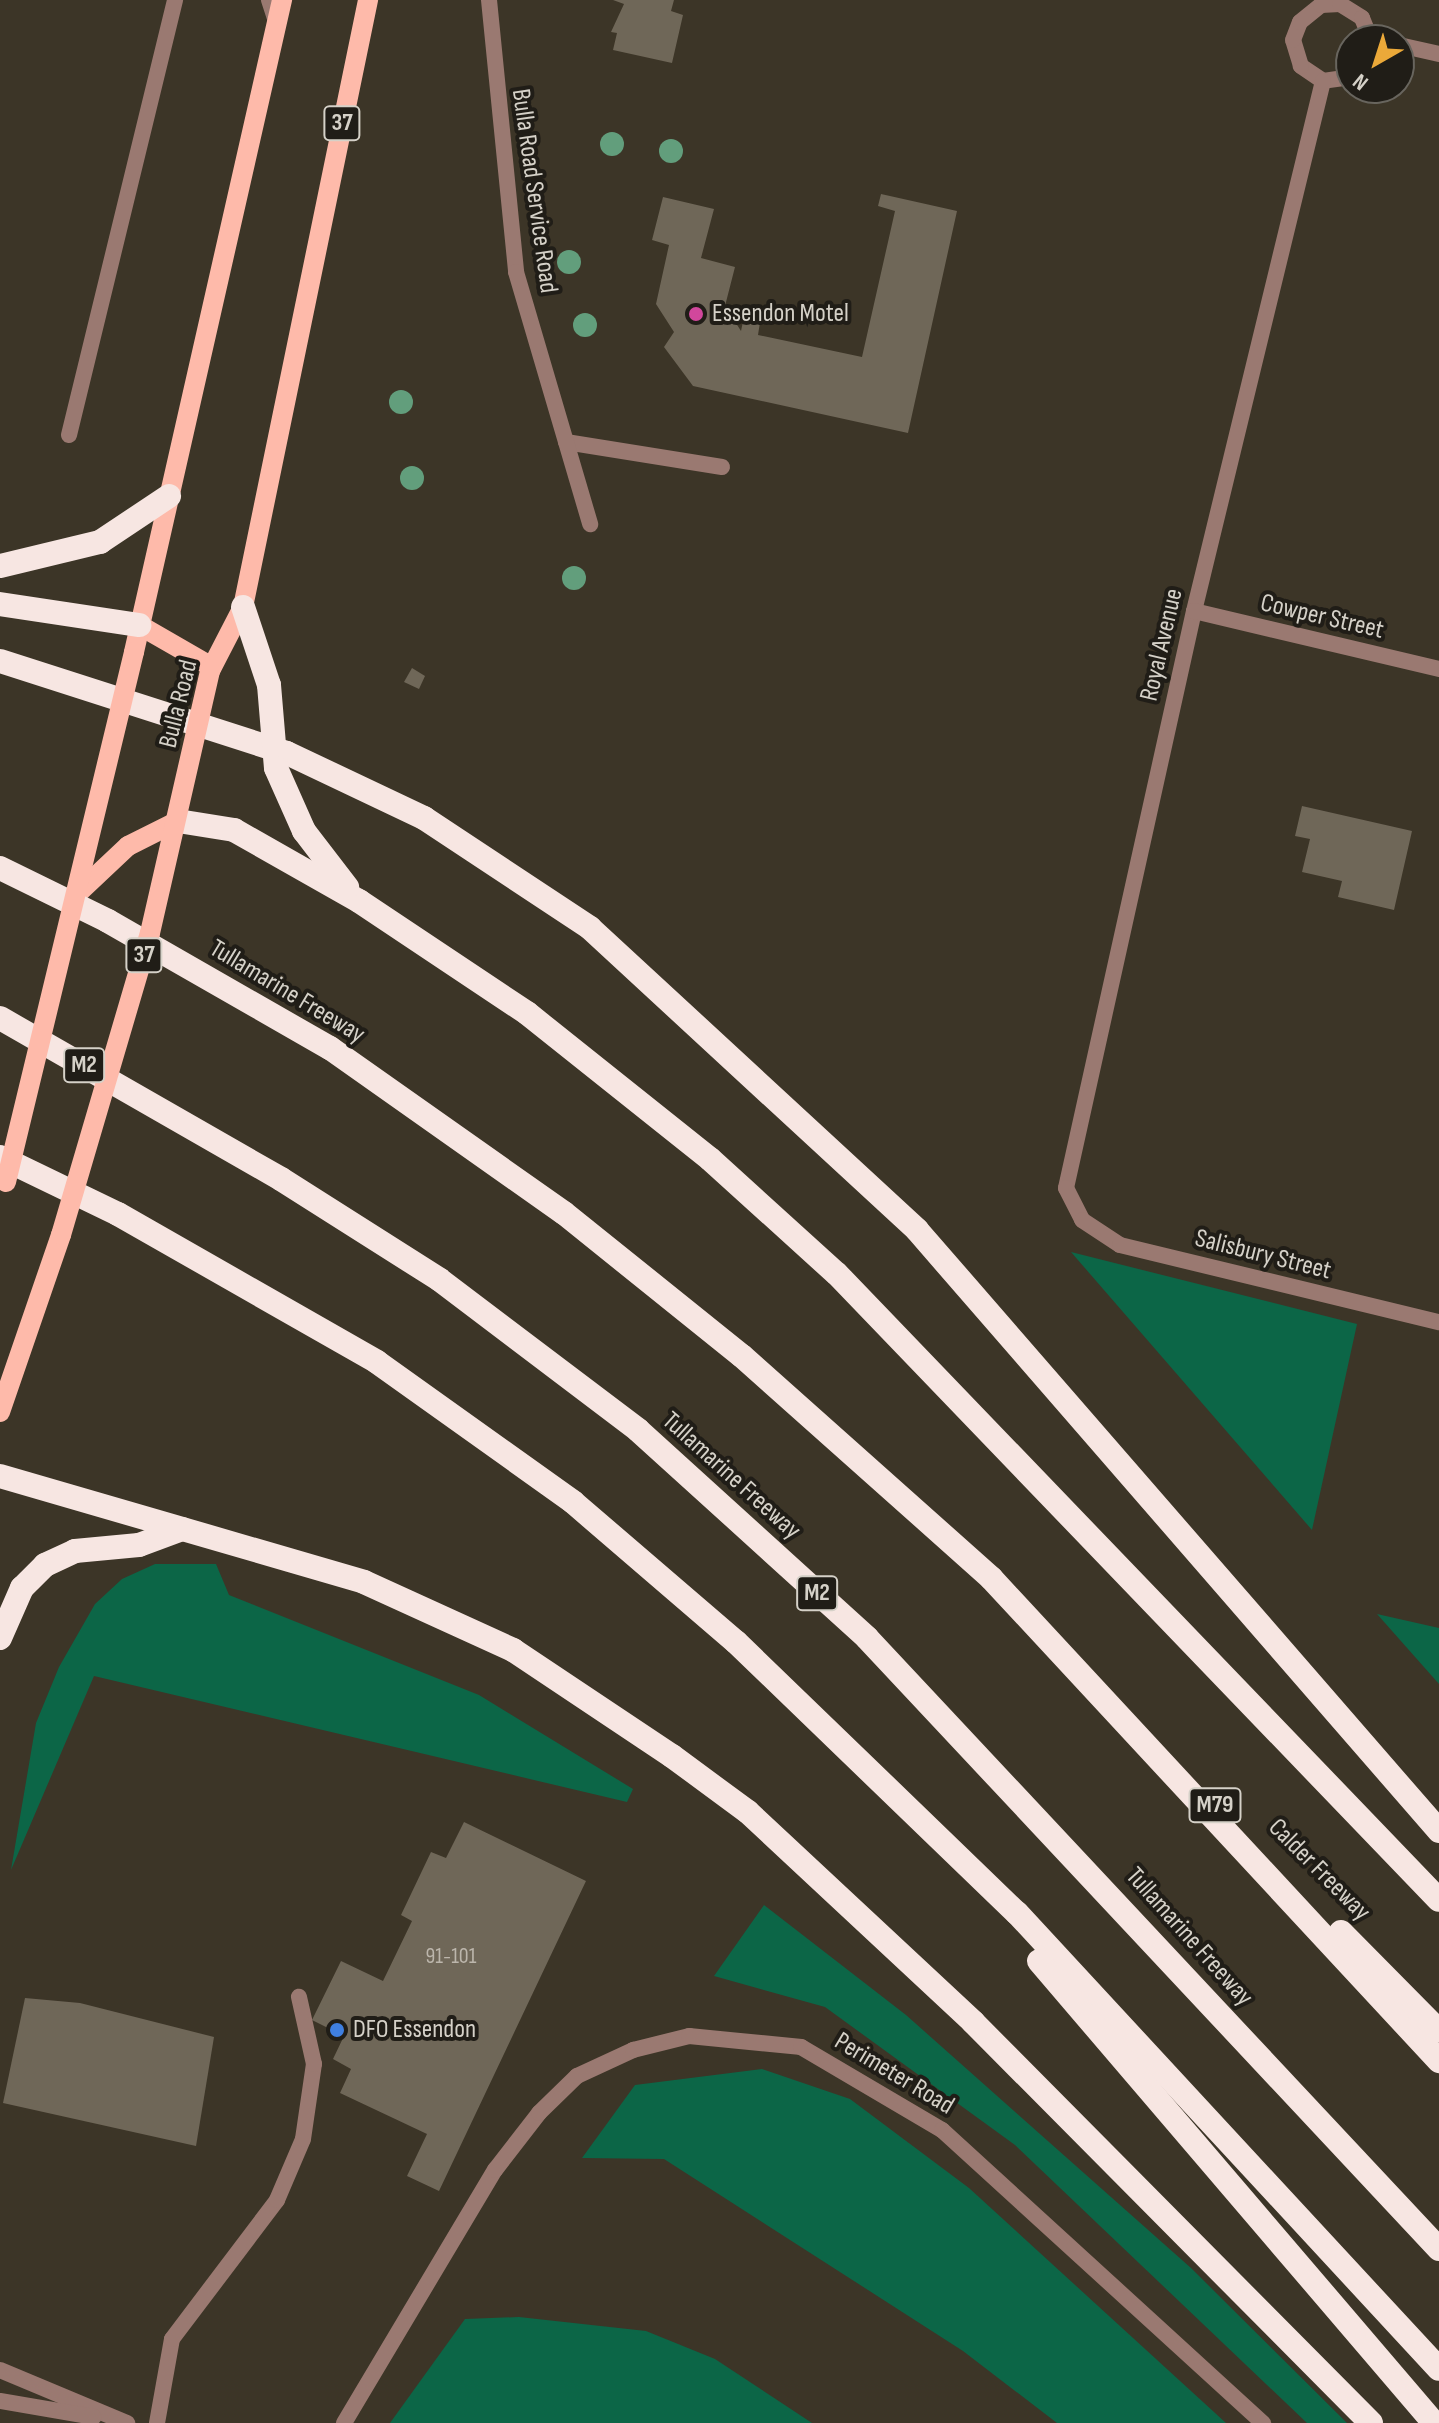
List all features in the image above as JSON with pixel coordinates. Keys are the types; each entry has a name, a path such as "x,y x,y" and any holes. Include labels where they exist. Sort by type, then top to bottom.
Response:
{"highway":[{"path":"0,566 88,547 169,496"},
{"path":"0,604 139,625"},
{"path":"243,607 269,685 276,768 304,831 359,901"},
{"path":"0,661 287,753 424,818 590,928 917,1230 1439,1831"},
{"path":"190,821 249,837 359,901 615,1080 837,1274 1439,1900"},
{"name":"Tullamarine Freeway","path":"0,868 31,882 330,1048 564,1213 865,1459 991,1578 1439,2061"},
{"name":"Tullamarine Freeway","path":"2,1019 440,1280 638,1430 867,1638 1439,2249"},
{"path":"0,1157 264,1295 486,1437 736,1642 1017,1913 1439,2369"},
{"path":"0,1476 364,1582 513,1650 748,1812 973,2022 1371,2423"},
{"path":"0,1638 22,1588 45,1565 75,1551 139,1545 182,1529"},
{"name":"Calder Freeway","path":"991,1578 1439,2031"},
{"path":"871,1770 1434,2423"}],"main road":[{"path":"0,1197 77,894 282,0"},
{"name":"Bulla Road","path":"0,1412 61,1235 190,821 211,669 243,607 368,0"},
{"path":"139,625 211,669"},
{"path":"77,894 128,846 190,821"}],"street":[{"path":"69,435 175,0"},
{"path":"269,0 277,24"},
{"name":"Bulla Road Service Road","path":"489,0 516,272 590,524"},
{"path":"1335,79 1323,81 1301,66 1293,40 1309,11 1340,2 1362,18 1365,24"},
{"path":"1415,49 1439,54"},
{"name":"Royal Avenue","path":"1082,1220 1066,1188 1194,611 1323,81"},
{"path":"566,442 722,467"},
{"name":"Cowper Street","path":"1194,611 1439,669"},
{"name":"Salisbury Street","path":"1082,1220 1120,1245 1439,1322"},
{"path":"157,2423 172,2339 277,2200 303,2139 314,2064 299,1997"},
{"name":"Perimeter Road","path":"344,2423 495,2170 539,2113 577,2076 633,2050 689,2036 801,2047 942,2130 1263,2423"},
{"path":"0,2370 125,2422"},
{"path":"0,2401 125,2422"}],"green space":[{"path":"1071,1252 1357,1324 1312,1530"},
{"path":"155,1564 216,1564 229,1595 479,1695 633,1789 627,1802 94,1676 11,1870 36,1723 59,1667 95,1604 122,1579"},
{"path":"1377,1614 1439,1628 1439,1684"},
{"path":"764,1905 906,2015 1191,2268 1347,2423 1307,2423 1015,2145 825,2007 714,1976"},
{"path":"762,2069 850,2099 969,2188 1226,2423 1057,2423 963,2351 664,2159 582,2158 635,2085"},
{"path":"519,2317 646,2331 715,2359 812,2423 390,2423 465,2319"}],"building":[{"path":"613,0 674,0 671,11 683,15 672,63 613,50 617,33 611,32 624,4"},
{"name":"Essendon Motel","path":"881,194 957,211 908,433 693,386 664,347 674,332 656,304 669,245 652,240 663,197 714,209 701,258 735,267 725,306 741,331 745,312 761,316 758,335 862,357 895,211 878,206"},
{"path":"412,668 425,676 419,689 404,682"},
{"path":"1302,806 1412,831 1394,910 1338,897 1342,881 1302,872 1310,839 1295,836"},
{"path":"464,1822 586,1881 439,2191 407,2176 427,2134 340,2093 351,2069 333,2059 344,2036 312,2020 341,1961 383,1981 412,1921 401,1915 431,1852 446,1858"},
{"path":"25,1998 80,2003 214,2037 196,2146 3,2103"}],"place":[{"name":"Essendon Motel","path":"696,314"},
{"name":"DFO Essendon","path":"337,2030"}]}
